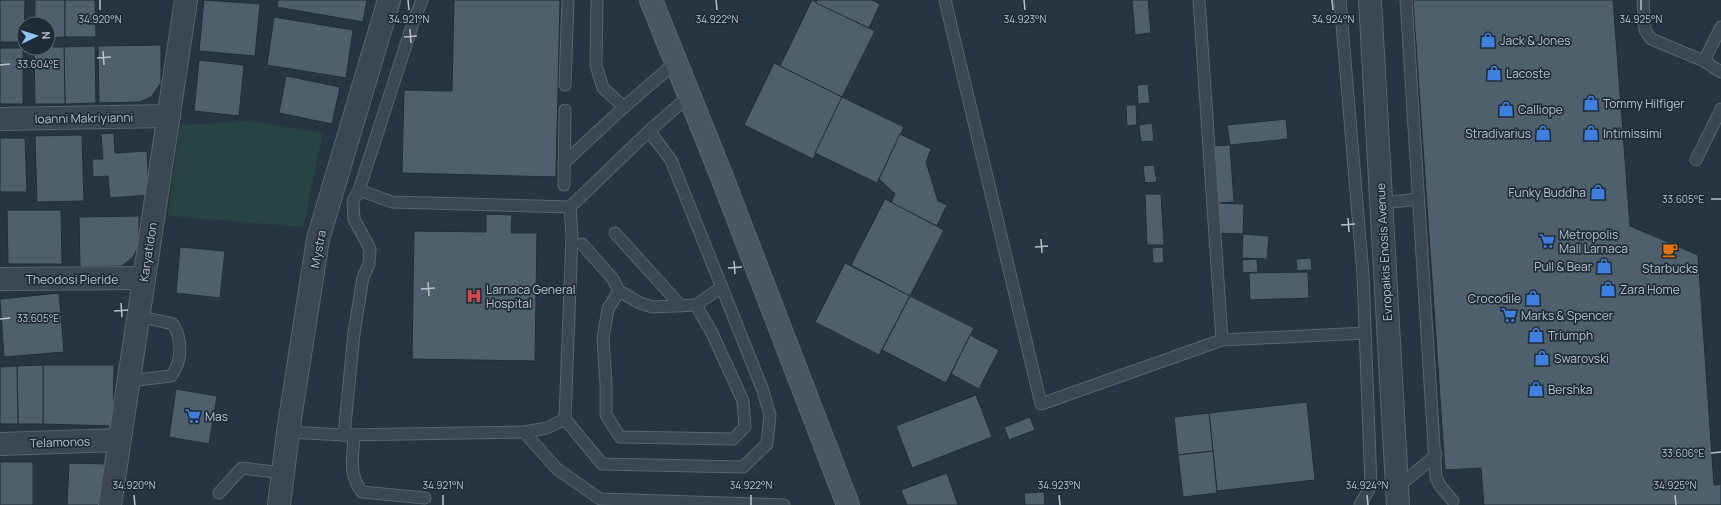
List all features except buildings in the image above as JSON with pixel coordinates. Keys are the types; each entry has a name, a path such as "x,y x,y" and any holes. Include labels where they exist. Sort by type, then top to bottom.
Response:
{"street":[{"name":"Karyatidon","path":"110,505 186,0"},
{"name":"Mystra","path":"279,505 288,432 318,239 389,0"},
{"path":"651,0 720,172 848,505"},
{"name":"Evropaikis Enosis Avenue","path":"1370,0 1398,496"},
{"name":"Ioanni Makriyianni","path":"0,119 169,116"},
{"name":"Theodosi Pieride","path":"0,279 144,278"},
{"name":"Telamonos","path":"0,444 120,440"}],"lane":[{"path":"422,0 413,23 359,190 353,201 354,219 370,249 369,264 363,277 354,334 349,435 352,474 356,485 362,492 424,498"},
{"path":"565,86 568,0"},
{"path":"597,0 596,64 603,88 624,107"},
{"path":"945,0 1041,404 1222,340 1365,333"},
{"path":"1199,0 1222,340"},
{"path":"1340,0 1363,275 1371,486 1360,505"},
{"path":"1406,0 1436,455 1436,478 1441,487 1453,501"},
{"path":"1643,0 1645,30 1651,39 1704,61 1721,72"},
{"path":"1704,61 1721,26"},
{"path":"565,162 675,62"},
{"path":"359,190 392,202 570,207 649,131 689,96"},
{"path":"1696,160 1721,109"},
{"path":"564,110 564,185"},
{"path":"570,207 572,236 565,419 602,464 743,468 767,444 770,415 762,388 671,160 649,131"},
{"path":"1382,203 1419,199"},
{"path":"615,233 681,306"},
{"path":"582,244 613,279 619,291 640,303 653,307 696,305 722,288"},
{"path":"619,291 608,309 603,338 606,383 606,415 620,437 733,439 745,427 743,401 712,333 696,305"},
{"path":"128,382 171,376 174,372 181,350 177,330 173,324 138,316"},
{"path":"288,432 349,435 524,432 547,428 565,419"},
{"path":"524,432 557,469 600,498 784,505"},
{"path":"1398,496 1436,455"},
{"path":"219,493 242,468 283,473"}],"green space":[{"path":"249,121 323,133 303,227 168,216 180,125"}],"place":[{"name":"Jack & Jones","path":"1488,40"},
{"name":"Lacoste","path":"1494,73"},
{"name":"Tommy Hilfiger","path":"1591,103"},
{"name":"Calliope","path":"1506,109"},
{"name":"Stradivarius","path":"1543,133"},
{"name":"Intimissimi","path":"1591,133"},
{"name":"Funky Buddha","path":"1598,192"},
{"name":"Metropolis Mall Larnaca","path":"1547,241"},
{"name":"Starbucks","path":"1670,250"},
{"name":"Pull & Bear","path":"1604,266"},
{"name":"Zara Home","path":"1608,289"},
{"name":"Larnaca General Hospital","path":"474,296"},
{"name":"Crocodile","path":"1533,298"},
{"name":"Marks & Spencer","path":"1509,315"},
{"name":"Triumph","path":"1536,335"},
{"name":"Swarovski","path":"1542,358"},
{"name":"Bershka","path":"1536,389"},
{"name":"Mas","path":"193,416"}]}
